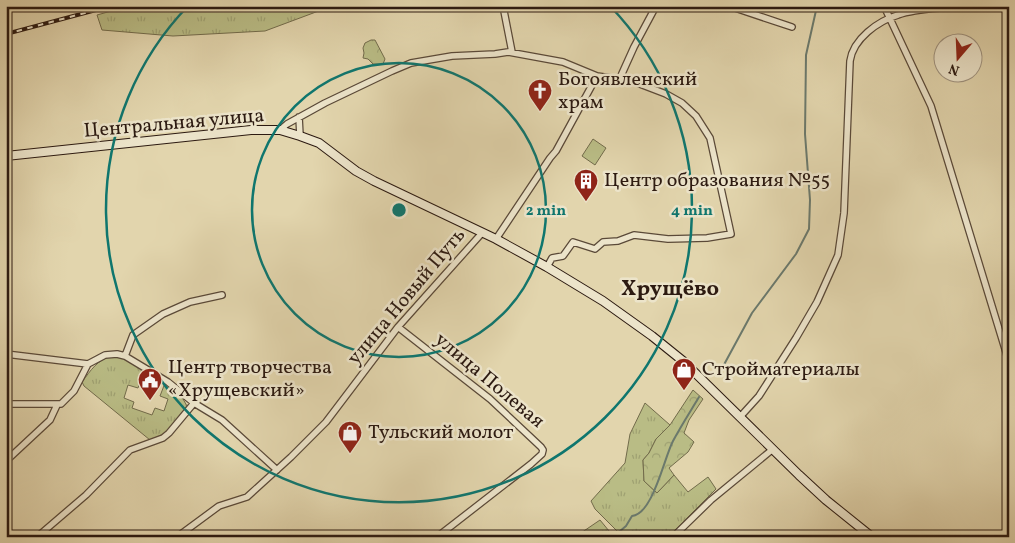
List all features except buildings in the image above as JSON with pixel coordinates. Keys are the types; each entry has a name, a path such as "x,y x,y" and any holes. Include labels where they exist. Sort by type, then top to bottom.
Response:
{"main road":[{"name":"Центральная улица","path":"6,156 251,130 280,130 318,143 356,171 374,181 496,239 603,301 662,344 699,375 826,500 872,537"}],"street":[{"path":"503,6 512,52"},
{"path":"620,78 656,6"},
{"path":"729,6 792,27"},
{"path":"884,6 931,106 1009,362"},
{"path":"740,417 760,396 817,302 836,261 841,244 844,213 850,57 863,37 889,18 910,12 960,6"},
{"path":"280,130 298,117 408,64 452,56 512,52 563,62 597,76 620,78 666,94 682,103 699,120 710,138 731,234 707,238 668,239 634,235 618,241 602,242 595,249 573,242 563,256 552,258 547,267"},
{"path":"496,239 556,151 597,76"},
{"path":"298,117 300,136"},
{"name":"улица Новый Путь","path":"177,537 219,506 247,497 314,436 398,327 482,233"},
{"path":"125,356 133,335 163,314 190,302 222,295"},
{"name":"улица Полевая","path":"398,327 490,399 543,450 542,454 535,461 437,537"},
{"path":"6,354 88,364"},
{"path":"6,404 57,405 74,391 88,364 105,355 117,354 125,356 168,382 194,404 222,420 277,470"},
{"path":"37,537 86,495 130,450 163,438 194,404"},
{"path":"6,461 50,420 57,405"},
{"path":"673,537 710,500 773,449"}],"green space":[{"path":"129,6 332,6 265,31 173,36 102,30 97,15"},
{"path":"375,40 385,59 383,64 373,64 368,59 363,58 365,43"},
{"path":"593,139 606,148 595,165 582,156"},
{"path":"112,356 123,358 144,370 138,388 128,385 124,398 134,402 132,408 152,415 155,408 164,411 168,399 160,396 165,383 183,399 187,406 166,433 150,440 84,386 82,382 95,366 102,360"},
{"path":"693,390 703,399 689,420 684,433 694,442 688,452 669,468 674,475 657,493 644,481 643,460 656,439 670,425"},
{"path":"645,403 670,425 656,439 643,460 644,481 657,493 674,475 688,492 708,477 716,489 668,537 623,537 595,509 591,501 625,463 630,434"},
{"path":"600,520 614,537 575,537"}],"waterway":[{"path":"720,372 752,313 796,254 809,229 810,200 805,134 806,55 817,6"},
{"path":"613,537 626,526 632,516 639,513 646,506 657,484 673,441 699,397"}],"railway":[{"path":"6,34 111,6"}],"place":[{"name":"Богоявленский храм","path":"540,112"},
{"name":"Центр образования №55","path":"586,202"},
{"name":"Стройматериалы","path":"684,391"},
{"name":"Центр творчества «Хрущевский»","path":"150,401"},
{"name":"Тульский молот","path":"350,454"}],"district":[{"name":"Хрущёво","path":"670,289"}]}
